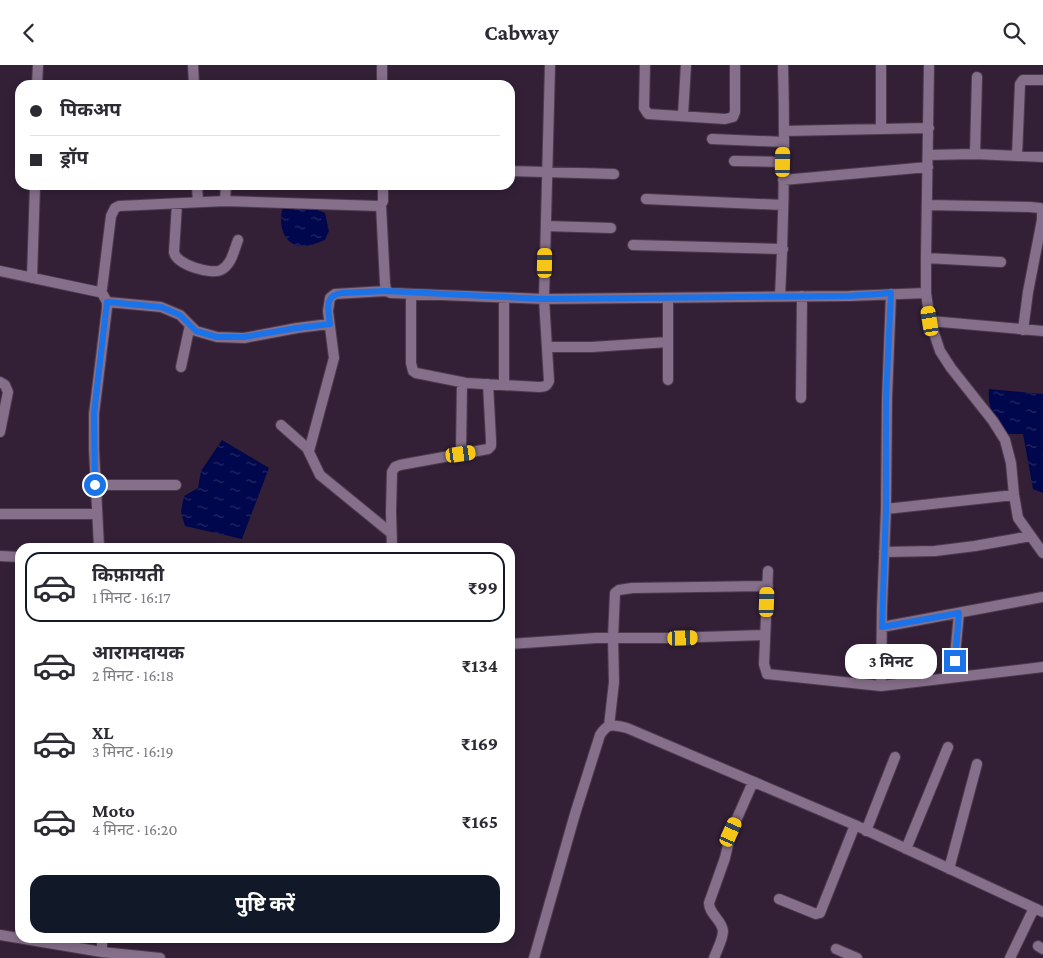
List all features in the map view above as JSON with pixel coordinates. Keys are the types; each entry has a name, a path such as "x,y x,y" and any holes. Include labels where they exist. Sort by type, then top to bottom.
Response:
{"street":[{"path":"37,80 38,65"},
{"path":"193,65 194,80"},
{"path":"382,65 382,80"},
{"path":"411,294 411,363 413,371 462,382 488,384 545,387 549,381 544,299 550,65"},
{"path":"645,65 645,111 652,115 683,115 725,119 733,117 735,65"},
{"path":"683,115 686,65"},
{"path":"780,296 783,249 783,65"},
{"path":"881,65 881,129"},
{"path":"929,65 926,293 930,321 940,351 993,421 1005,440 1018,518 1043,553"},
{"path":"975,154 977,77"},
{"path":"1017,156 1020,84 1023,80 1043,80"},
{"path":"784,131 928,128"},
{"path":"712,139 784,141"},
{"path":"928,155 975,154 1043,157"},
{"path":"734,161 783,162"},
{"path":"783,180 928,167"},
{"path":"515,171 614,174"},
{"path":"32,278 36,190"},
{"path":"197,190 198,202"},
{"path":"225,201 226,190"},
{"path":"382,190 381,205 386,291"},
{"path":"646,199 783,205"},
{"path":"99,543 96,514 94,414 107,302 102,291 111,216 115,208 124,205 225,201 381,205"},
{"path":"177,204 174,252 178,260 187,265 216,272 220,271 230,261 238,240"},
{"path":"927,205 1030,207 1042,210 1042,220 1028,292 1024,330"},
{"path":"546,226 611,228"},
{"path":"633,245 783,249"},
{"path":"926,257 1001,261"},
{"path":"0,271 102,291"},
{"path":"309,451 334,357 328,311 332,295 386,291 411,294 544,299 926,293"},
{"path":"881,686 886,509 886,399 891,293"},
{"path":"801,398 802,296"},
{"path":"504,298 504,384"},
{"path":"668,298 668,379"},
{"path":"107,302 161,307 180,315 196,331 217,337 244,337 330,324"},
{"path":"930,321 1043,331"},
{"path":"181,367 190,325"},
{"path":"547,347 592,347 668,342"},
{"path":"0,382 5,385 8,393 0,432"},
{"path":"461,454 462,382"},
{"path":"392,543 391,479 395,467 488,449 491,445 488,384"},
{"path":"281,425 309,451 320,475 391,533"},
{"path":"95,485 176,485"},
{"path":"886,509 1014,495"},
{"path":"0,514 96,514"},
{"path":"884,552 943,550 1031,536"},
{"path":"0,557 15,557"},
{"path":"768,571 764,664 767,674 881,686 1043,667"},
{"path":"609,726 614,682 615,593 619,590 632,588 768,586"},
{"path":"882,627 1043,597"},
{"path":"953,677 959,613"},
{"path":"515,643 613,638 766,635"},
{"path":"534,958 575,814 600,735 605,728 616,725 855,825 1038,910 1010,958"},
{"path":"906,849 948,747"},
{"path":"866,831 895,757"},
{"path":"949,869 976,764"},
{"path":"714,958 723,932 710,910 709,903 725,858 731,832 753,782"},
{"path":"779,899 816,914 820,913 855,825"},
{"path":"0,935 15,938"},
{"path":"48,943 102,952 160,958"},
{"path":"102,943 102,952"},
{"path":"836,949 857,958"}],"water":[{"path":"304,205 325,213 329,231 325,240 302,246 295,245 286,237 281,225 281,218 284,206"},
{"path":"989,389 1043,394 1043,493 1033,489 1023,434 1008,434 999,424 989,403"},
{"path":"222,440 269,468 242,539 185,526 181,512 184,496 198,488 201,471"}],"route":[{"path":"95,485 94,414 107,302 161,307 180,315 196,331 217,337 244,337 330,324 328,311 330,298 332,295 342,293 386,291 392,293 544,299 849,296 891,293 886,399 886,509 882,627 959,613 955,661"}]}
